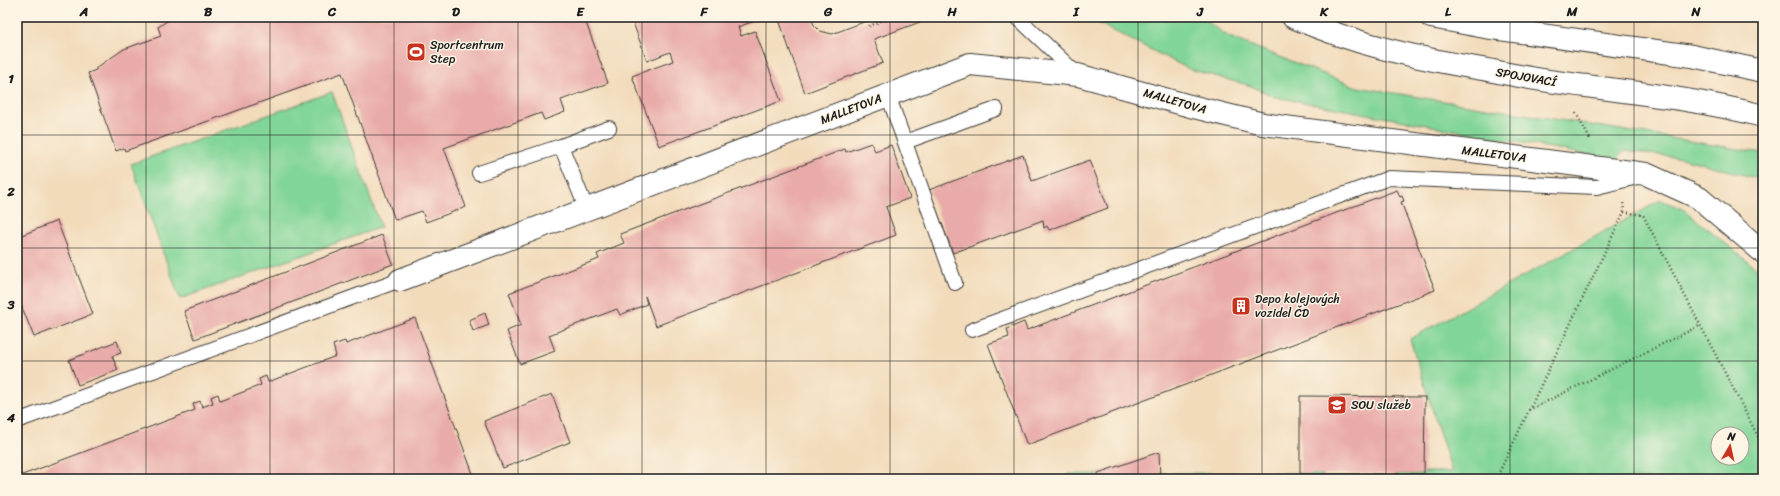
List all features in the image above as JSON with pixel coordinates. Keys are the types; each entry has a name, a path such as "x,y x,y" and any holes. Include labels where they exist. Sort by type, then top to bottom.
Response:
{"street":[{"name":"SPOJOVACÍ","path":"1293,17 1320,29 1423,59 1561,83 1738,109 1763,116"},
{"path":"1431,17 1485,27 1692,56 1763,70"},
{"name":"MALLETOVA","path":"400,280 970,64 1078,75 1190,106 1264,124 1646,174 1699,198 1763,252"}],"lane":[{"path":"1018,17 1078,75"},
{"path":"888,95 955,282"},
{"path":"905,142 996,109"},
{"path":"479,173 561,146 609,128"},
{"path":"561,146 587,210"},
{"path":"972,330 1389,178 1597,187 1646,174"},
{"path":"17,421 400,280"}],"path":[{"path":"869,26 891,17"},
{"path":"1496,479 1624,212 1643,215 1699,326 1763,446"},
{"path":"1529,410 1699,326"}],"green space":[{"path":"1086,17 1200,17 1229,37 1357,87 1763,153 1763,180 1682,158 1625,151 1616,160 1275,97 1251,86 1189,69"},
{"path":"332,92 381,227 180,299 131,164"},
{"path":"1661,200 1683,209 1763,274 1763,479 1396,479 1396,474 1452,472 1410,339"},
{"path":"1159,473 1300,473 1322,474 1322,479 1160,479"},
{"path":"1069,474 1097,474 1098,479 1059,479"}],"building":[{"path":"173,17 584,17 608,83 561,100 565,112 544,120 541,113 444,148 466,207 426,222 422,211 395,220 342,73 125,151 124,148 116,151 88,73 96,70 96,68 124,49 161,36 158,27"},
{"path":"631,17 765,17 738,27 741,36 755,31 781,101 659,146 632,76 673,61 670,52 647,61"},
{"path":"778,17 811,17 814,25 820,31 832,34 877,17 918,17 920,22 874,39 883,63 805,93"},
{"path":"871,143 875,151 891,145 910,198 886,207 896,235 656,326 645,296 647,304 620,315 617,309 549,335 555,351 520,364 507,331 521,325 509,293 599,259 597,254 624,243 620,234 845,149 846,152"},
{"path":"1023,155 1032,181 1090,160 1108,208 1049,230 1047,226 1044,228 1043,220 953,253 929,190"},
{"name":"Depo kolejových vozidel ČD","path":"1397,190 1400,197 1402,196 1404,201 1401,202 1435,290 1027,445 988,344 1009,337 1007,329 1024,322 1027,330"},
{"path":"57,221 93,314 34,337 17,295 17,237"},
{"path":"382,235 393,264 195,339 184,311"},
{"path":"485,313 489,325 473,331 469,320"},
{"path":"415,318 475,479 17,479 17,477 195,410 193,404 200,401 202,407 213,403 211,397 218,394 220,401 261,385 259,379 266,376 268,382 336,356 333,345 345,341 346,344"},
{"path":"117,341 121,353 112,356 118,370 78,385 69,360"},
{"path":"552,394 570,442 503,468 484,421"},
{"path":"1300,396 1425,397 1424,474 1396,474 1396,479 1387,479 1387,474 1300,474"},
{"path":"1159,452 1160,479 1098,479 1098,473"}],"place":[{"name":"Sportcentrum Step","path":"416,52"},
{"name":"Depo kolejových vozidel ČD","path":"1241,306"},
{"name":"SOU služeb","path":"1337,405"}]}
